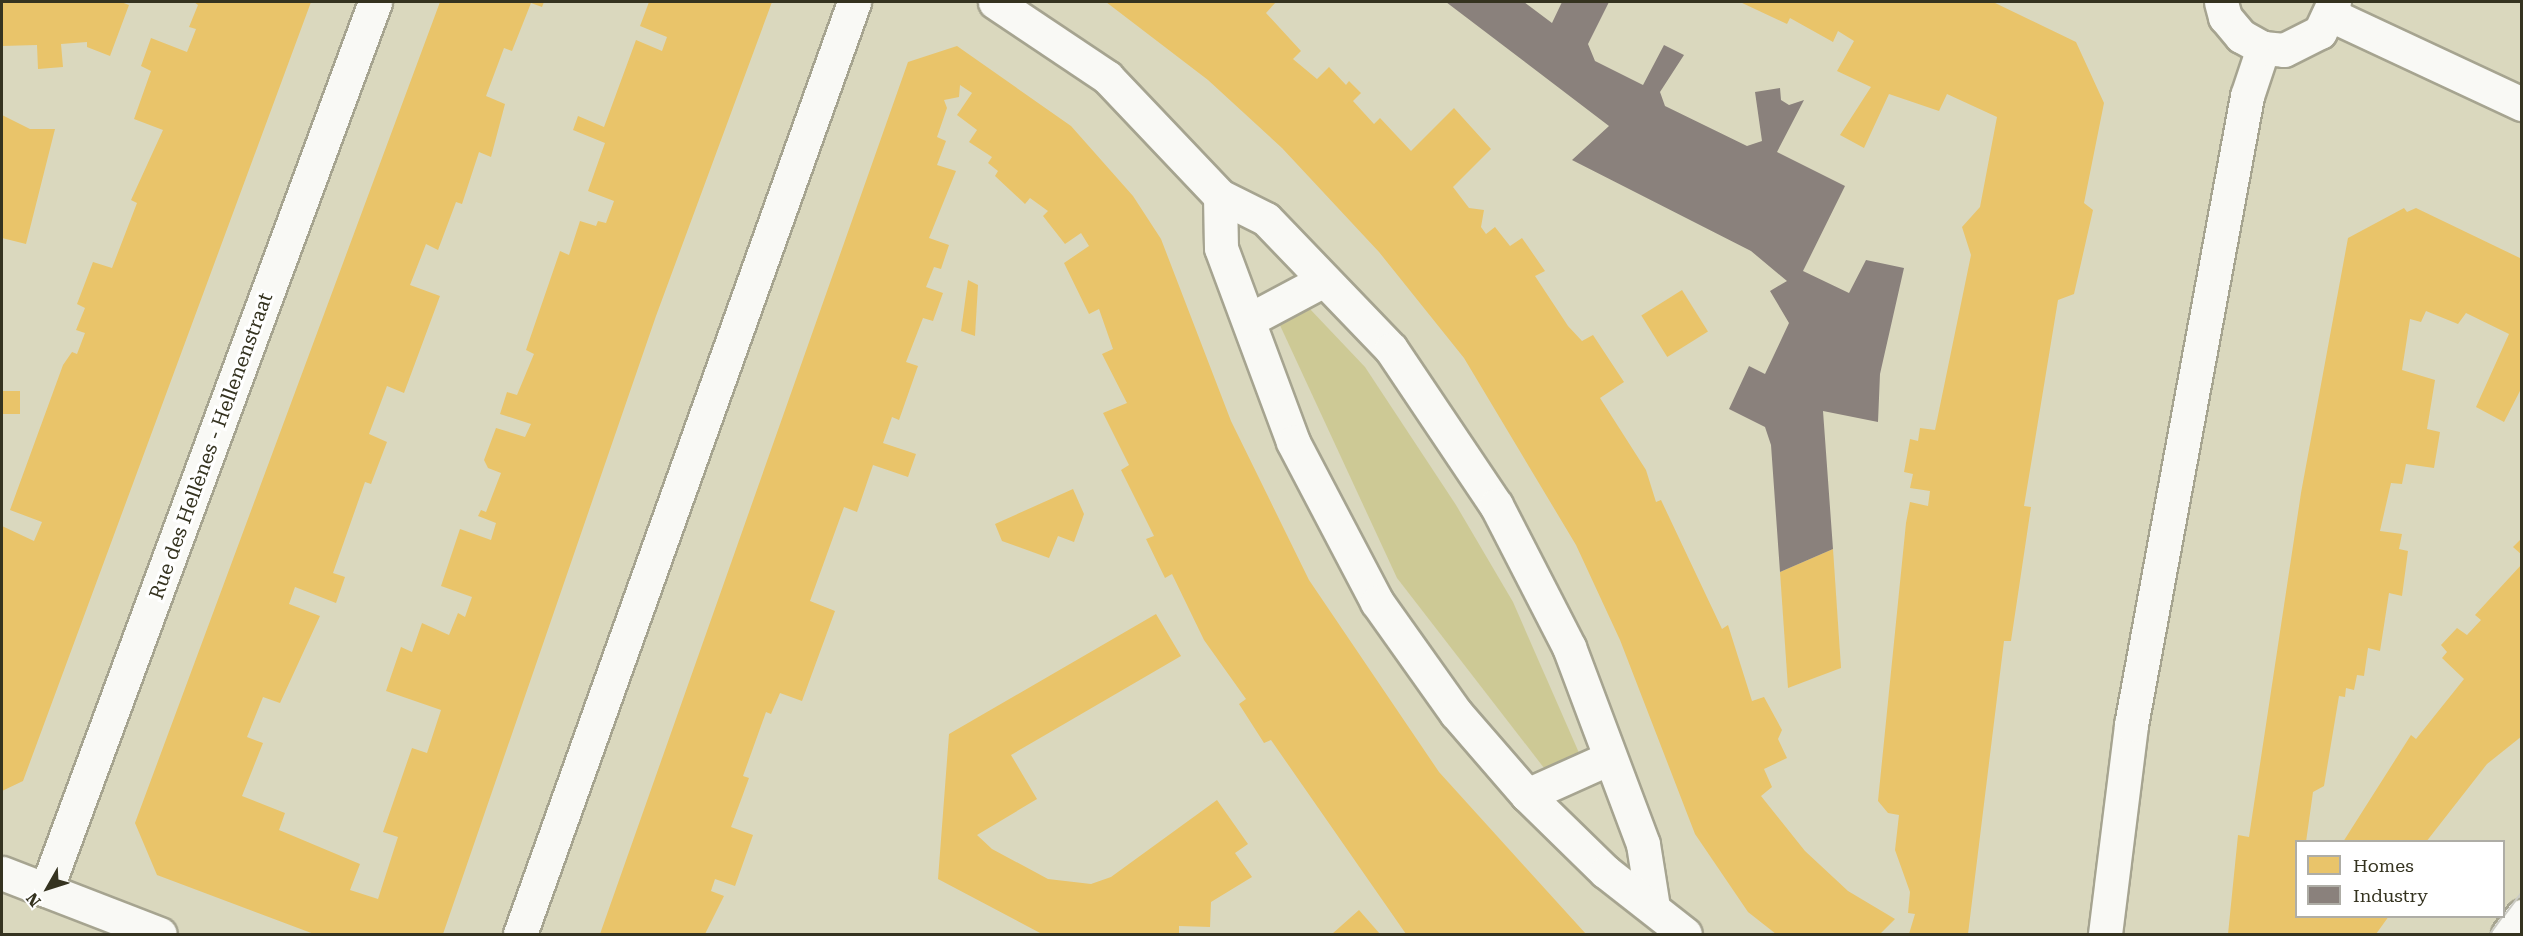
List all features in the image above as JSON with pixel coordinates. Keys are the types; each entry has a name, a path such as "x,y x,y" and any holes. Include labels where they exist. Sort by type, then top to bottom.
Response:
{"street":[{"name":"Rue des Hellènes - Hellenenstraat","path":"46,890 375,2"},
{"path":"520,934 854,2"},
{"path":"995,2 1107,77 1220,196 1266,219 1391,349 1496,505 1569,647 1607,759 1643,844 1653,907"},
{"path":"2221,2 2225,17 2241,36 2263,48 2303,44 2333,8 2522,104"},
{"path":"2105,934 2131,725 2247,96 2263,48"},
{"path":"1220,196 1221,248 1293,442 1377,602 1456,713 1527,795 1606,872 1653,907 1684,934"},
{"path":"1249,320 1324,280"},
{"path":"1527,795 1607,759"},
{"path":"2,873 160,934"},
{"path":"2508,934 2522,916"}],"shaded area":[{"path":"1309,308 1365,367 1456,505 1513,602 1583,762 1551,777 1397,578 1278,321"}],"building: Homes":[{"path":"2,2 121,2 129,5 110,56 87,47 87,42 61,44 63,67 38,69 37,45 2,46"},
{"path":"194,2 311,2 23,781 2,791 2,526 34,541 42,522 10,510 63,365 72,352 77,354 85,333 76,330 85,308 77,304 93,262 112,268 137,203 131,200 163,130 134,119 151,71 141,66 151,38 187,52 196,29 189,27 198,5"},
{"path":"440,2 544,2 542,7 531,3 512,51 504,48 486,96 505,104 491,157 479,152 462,204 456,202 438,250 426,244 410,285 440,296 404,393 387,386 369,434 387,442 371,484 365,482 333,573 345,577 336,603 295,587 289,604 320,616 280,703 263,697 247,737 263,743 242,796 285,813 279,830 360,864 350,890 378,899 398,837 383,832 412,748 427,753 441,710 386,691 401,647 412,652 422,623 449,635 458,613 465,617 472,597 441,586 460,529 491,540 496,523 478,516 481,510 486,512 501,473 488,468 484,460 496,428 525,437 531,424 500,414 507,392 517,395 534,354 526,350 560,251 569,255 580,221 596,226 598,221 606,223 614,201 588,191 605,143 573,130 578,116 604,127 636,40 662,51 667,37 640,26 649,2 772,2 656,316 443,934 314,934 157,875 135,823"},
{"path":"1106,2 1276,2 1266,13 1301,51 1293,59 1317,79 1329,67 1346,85 1349,81 1361,93 1353,101 1374,124 1380,118 1411,151 1454,108 1491,149 1453,187 1469,208 1484,210 1481,227 1486,234 1495,227 1510,246 1522,238 1545,271 1535,276 1568,326 1582,341 1593,335 1624,382 1600,398 1646,470 1656,502 1661,500 1722,629 1728,625 1752,701 1764,697 1782,730 1778,739 1787,758 1764,769 1772,787 1761,796 1805,851 1848,891 1895,919 1880,934 1776,934 1748,912 1695,834 1620,640 1576,545 1464,358 1379,252 1282,148 1208,80"},
{"path":"1740,2 1993,2 2076,42 2104,103 2084,203 2093,210 2074,294 2058,300 2024,506 2031,507 2011,641 2004,641 1968,934 1909,934 1915,914 1908,913 1910,892 1895,850 1899,815 1888,813 1878,801 1906,523 1910,502 1928,506 1930,491 1910,488 1913,474 1904,472 1910,439 1918,441 1920,428 1935,430 1971,255 1962,227 1980,207 1997,117 1947,94 1939,111 1889,94 1864,148 1840,135 1871,87 1837,71 1854,41 1838,31 1833,42 1790,18 1787,24"},
{"path":"957,46 1071,126 1133,196 1161,239 1231,421 1309,580 1439,772 1586,934 1406,934 1271,740 1264,743 1239,704 1246,699 1204,640 1172,574 1165,578 1146,539 1154,536 1121,470 1129,465 1103,413 1127,403 1102,354 1113,349 1099,309 1089,314 1064,263 1089,246 1081,233 1065,244 1043,216 1048,211 1030,198 1025,204 995,176 998,171 988,163 992,157 969,142 977,130 957,115 972,93 960,85 959,97 944,100 947,108 937,137 946,141 937,165 956,171 929,238 949,245 941,269 934,267 926,287 943,293 933,321 923,318 906,362 918,366 899,420 892,417 883,443 916,454 908,477 873,465 857,512 844,507 810,601 835,611 802,701 780,693 771,714 766,712 743,776 749,778 731,827 753,835 735,886 715,879 711,891 724,896 705,934 600,934 908,62"},
{"path":"2,115 30,129 55,129 26,244 2,238"},
{"path":"2404,208 2407,212 2416,208 2522,259 2522,387 2504,422 2476,407 2509,334 2466,313 2458,324 2426,311 2421,322 2410,319 2402,370 2435,380 2427,429 2440,432 2434,468 2406,464 2402,484 2391,483 2380,531 2402,534 2399,549 2408,551 2402,596 2389,593 2380,651 2368,648 2364,676 2357,675 2354,690 2346,688 2345,697 2339,696 2324,786 2313,792 2306,840 2295,840 2295,918 2388,918 2376,934 2228,934 2238,835 2249,837 2301,493 2348,238"},
{"path":"968,280 978,285 975,336 961,331"},
{"path":"1682,290 1708,332 1667,357 1641,315"},
{"path":"2,391 20,391 20,414 2,414"},
{"path":"1073,489 1084,514 1074,542 1058,536 1049,558 1002,541 995,524"},
{"path":"2522,538 2522,555 2513,547"},
{"path":"1833,549 1841,668 1788,688 1780,572"},
{"path":"2522,564 2522,736 2487,764 2428,840 2344,840 2411,735 2416,739 2464,679 2442,658 2447,652 2441,645 2457,628 2467,635 2481,620 2475,615"},
{"path":"1156,614 1181,656 1011,755 1037,799 977,835 992,849 1048,879 1091,884 1111,877 1217,800 1248,844 1235,853 1252,877 1211,902 1210,927 1179,926 1179,934 1042,934 938,879 949,734"},
{"path":"1359,910 1380,934 1332,934"}],"building: Industry":[{"path":"1446,2 1524,2 1552,23 1562,2 1609,2 1588,44 1595,61 1643,85 1664,45 1684,55 1660,92 1665,106 1747,146 1762,141 1755,92 1780,88 1781,100 1789,105 1804,100 1777,152 1845,186 1803,271 1849,293 1866,260 1904,268 1880,374 1878,422 1823,411 1833,549 1780,572 1771,445 1765,427 1729,409 1749,366 1765,374 1789,323 1770,291 1787,281 1751,251 1572,160 1609,126"}],"tram line":[{"path":"2505,915 2522,892"},
{"path":"2490,934 2502,918"}]}
